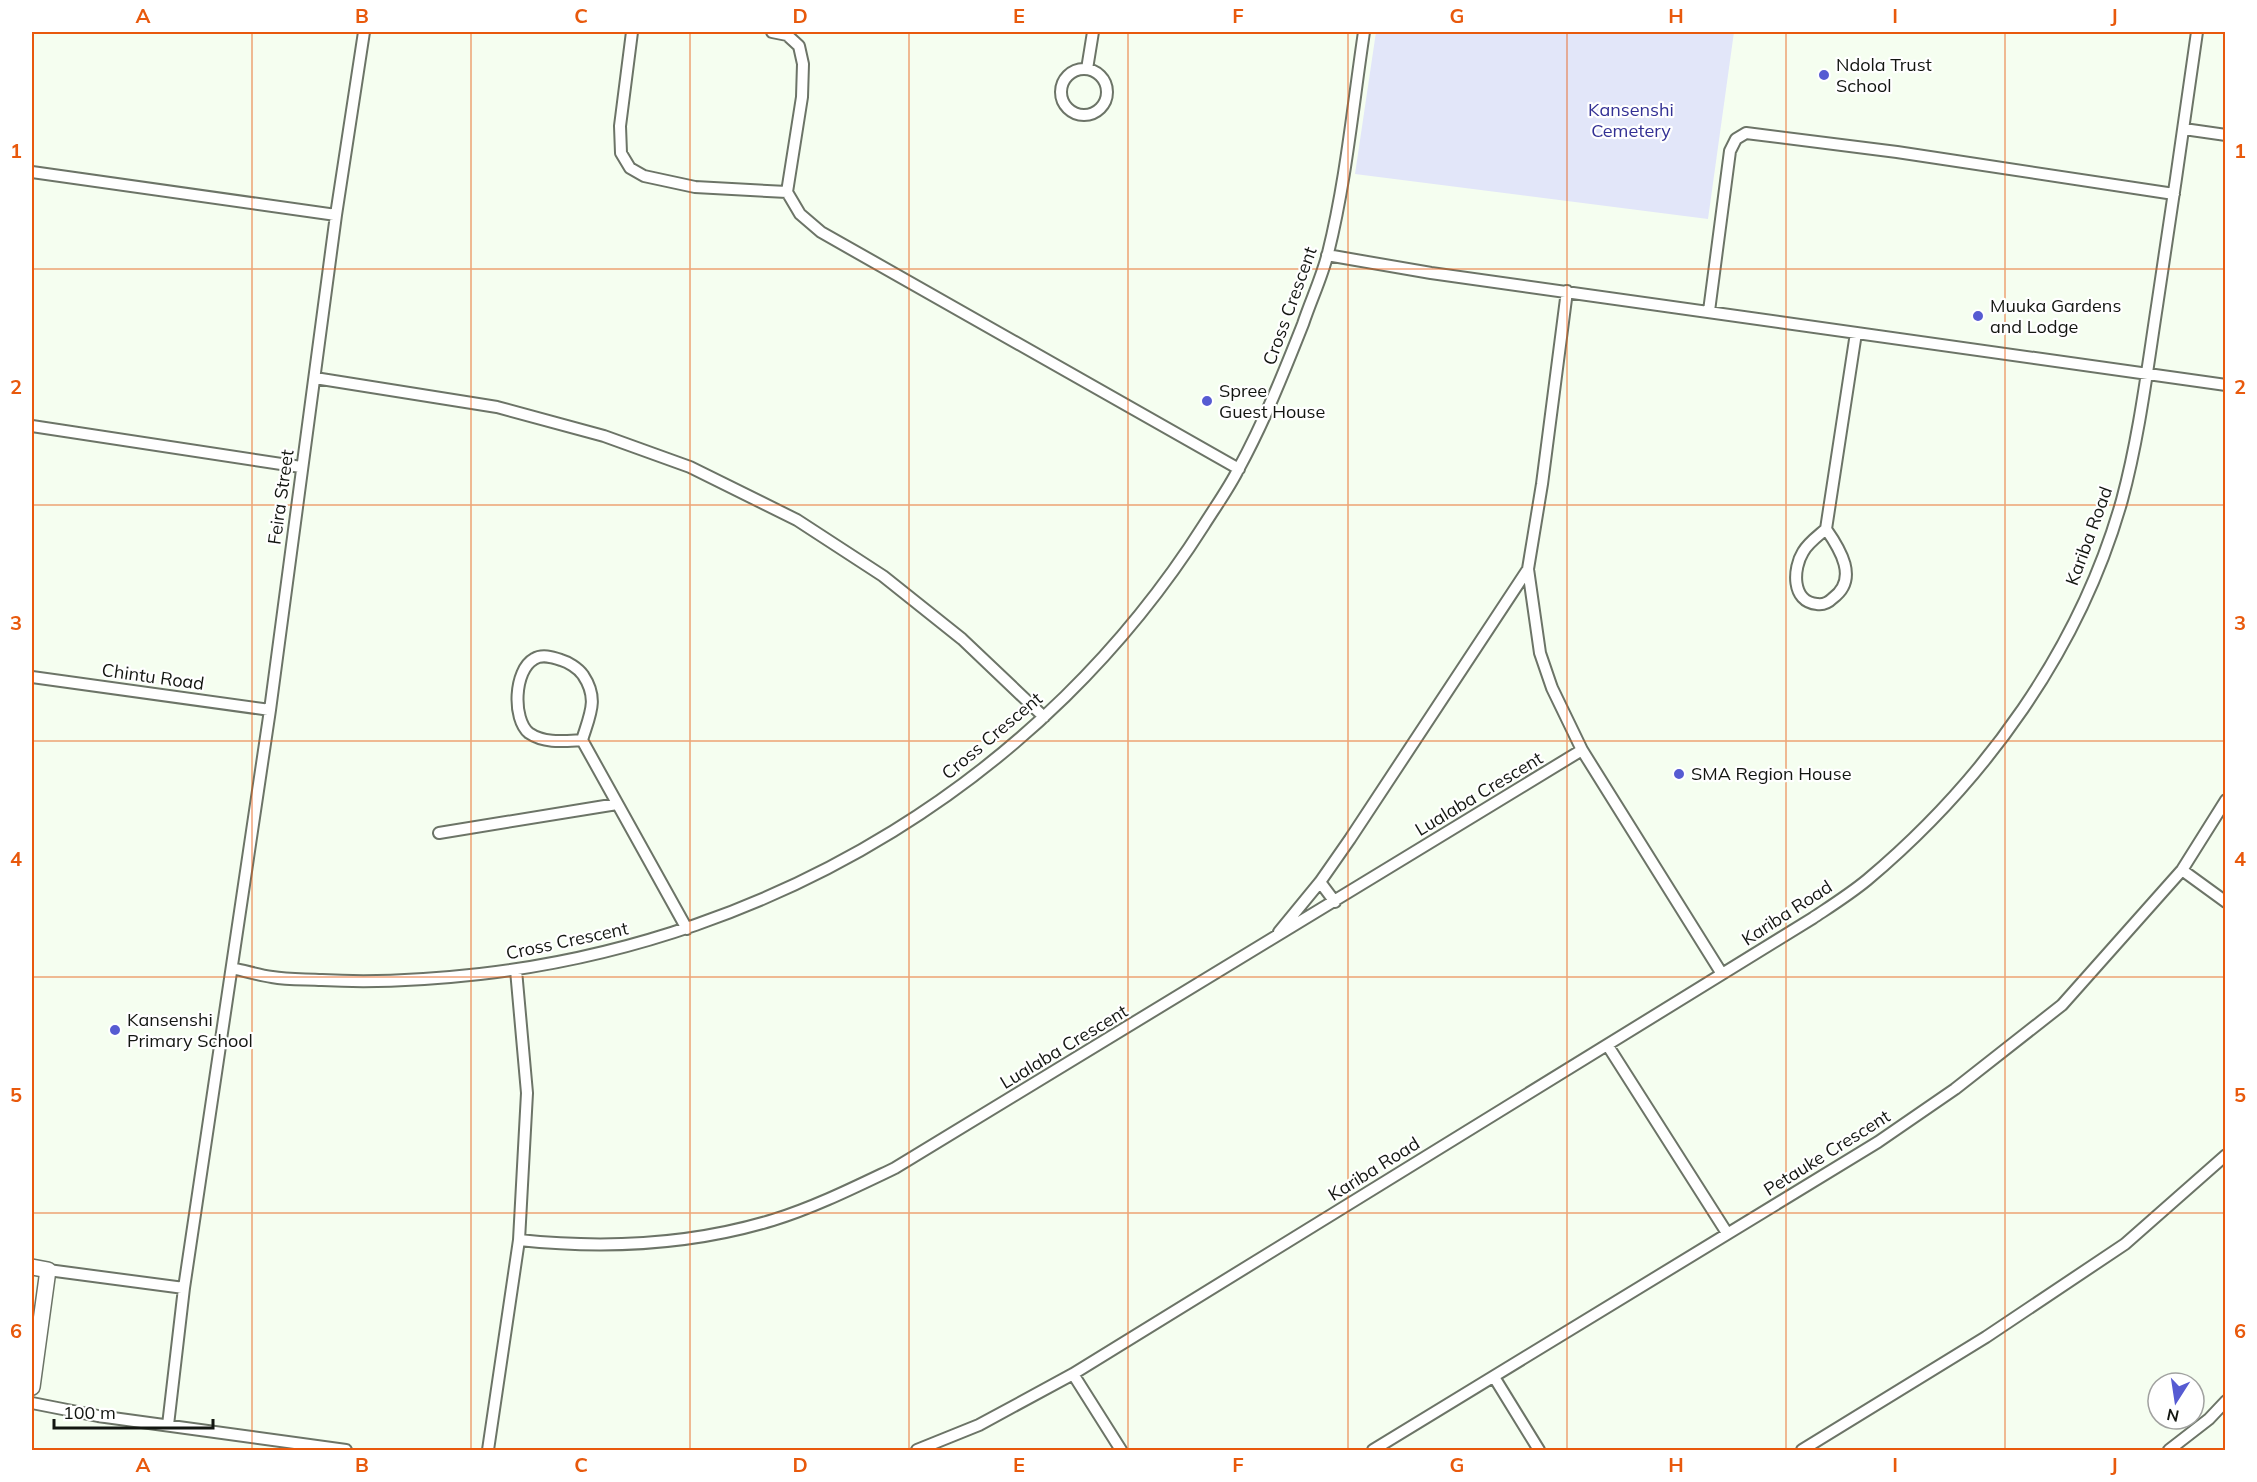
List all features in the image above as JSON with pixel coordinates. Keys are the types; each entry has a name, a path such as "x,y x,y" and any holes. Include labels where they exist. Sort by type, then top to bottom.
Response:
{"street":[{"name":"Feira Street","path":"168,1425 184,1288 270,710 301,467 364,32"},
{"path":"632,32 620,126 621,153 630,168 644,176 695,187 787,192"},
{"path":"772,32 787,35 799,46 803,64 802,97 787,192 800,214 821,232 1239,469"},
{"path":"1087,69 1093,32"},
{"name":"Cross Crescent","path":"232,968 274,978 355,982 439,979 516,970 639,944 687,929 788,888 866,848 922,813 990,763 1044,717 1139,618 1191,545 1239,469 1289,360 1328,255 1348,144 1364,32"},
{"name":"Kariba Road","path":"917,1450 979,1425 1073,1374 1814,918 1890,860 1958,795 2022,711 2070,629 2108,540 2128,476 2147,375 2197,32"},
{"path":"1087,69 1096,72 1103,79 1107,88 1107,98 1103,106 1095,113 1086,116 1077,115 1068,110 1061,92 1063,83 1069,75 1078,70 1087,69"},
{"path":"2184,129 2226,135"},
{"path":"1709,311 1730,151 1736,139 1746,133 1886,151 2174,194"},
{"path":"32,172 336,215"},
{"path":"1328,255 1431,273 2226,386"},
{"path":"1567,291 1542,484 1528,569 1544,671 1582,750 1722,974"},
{"path":"1826,529 1843,557 1847,572 1845,583 1838,595 1828,602 1817,604 1806,601 1797,591 1798,562 1803,550 1826,529 1856,333"},
{"path":"315,378 497,407 604,436 690,466 797,520 883,576 962,639 1044,717"},
{"path":"32,426 301,467"},
{"path":"1273,939 1320,882 1414,746 1528,569"},
{"path":"582,740 543,740 524,727 519,712 520,677 526,665 536,657 546,656 564,661 580,671 591,687 593,703 582,740 687,929"},
{"name":"Chintu Road","path":"32,677 270,710"},
{"name":"Lualaba Crescent","path":"519,1240 564,1245 616,1245 715,1234 772,1220 810,1207 895,1168 1582,750"},
{"name":"Petauke Crescent","path":"1373,1450 1919,1116 2031,1031 2074,992 2182,870 2226,800"},
{"path":"439,833 617,804"},
{"path":"2182,870 2226,902"},
{"path":"1320,882 1335,902"},
{"path":"488,1450 519,1240 527,1093 516,970"},
{"path":"1608,1046 1727,1233"},
{"path":"1802,1450 1986,1337 2126,1244 2226,1155"},
{"path":"32,1267 184,1288"},
{"path":"32,1387 48,1270"},
{"path":"1073,1374 1121,1450"},
{"path":"1494,1377 1539,1450"},
{"path":"2169,1450 2209,1419 2226,1401"},
{"path":"32,1403 98,1416 346,1450"}],"green space":[{"name":"Kansenshi Cemetery","path":"1376,32 1734,32 1708,219 1355,174"}],"place":[{"name":"Ndola Trust School","path":"1824,75"},
{"name":"Muuka Gardens and Lodge","path":"1978,316"},
{"name":"Spree Guest House","path":"1207,401"},
{"name":"SMA Region House","path":"1679,774"},
{"name":"Kansenshi Primary School","path":"115,1030"}]}
